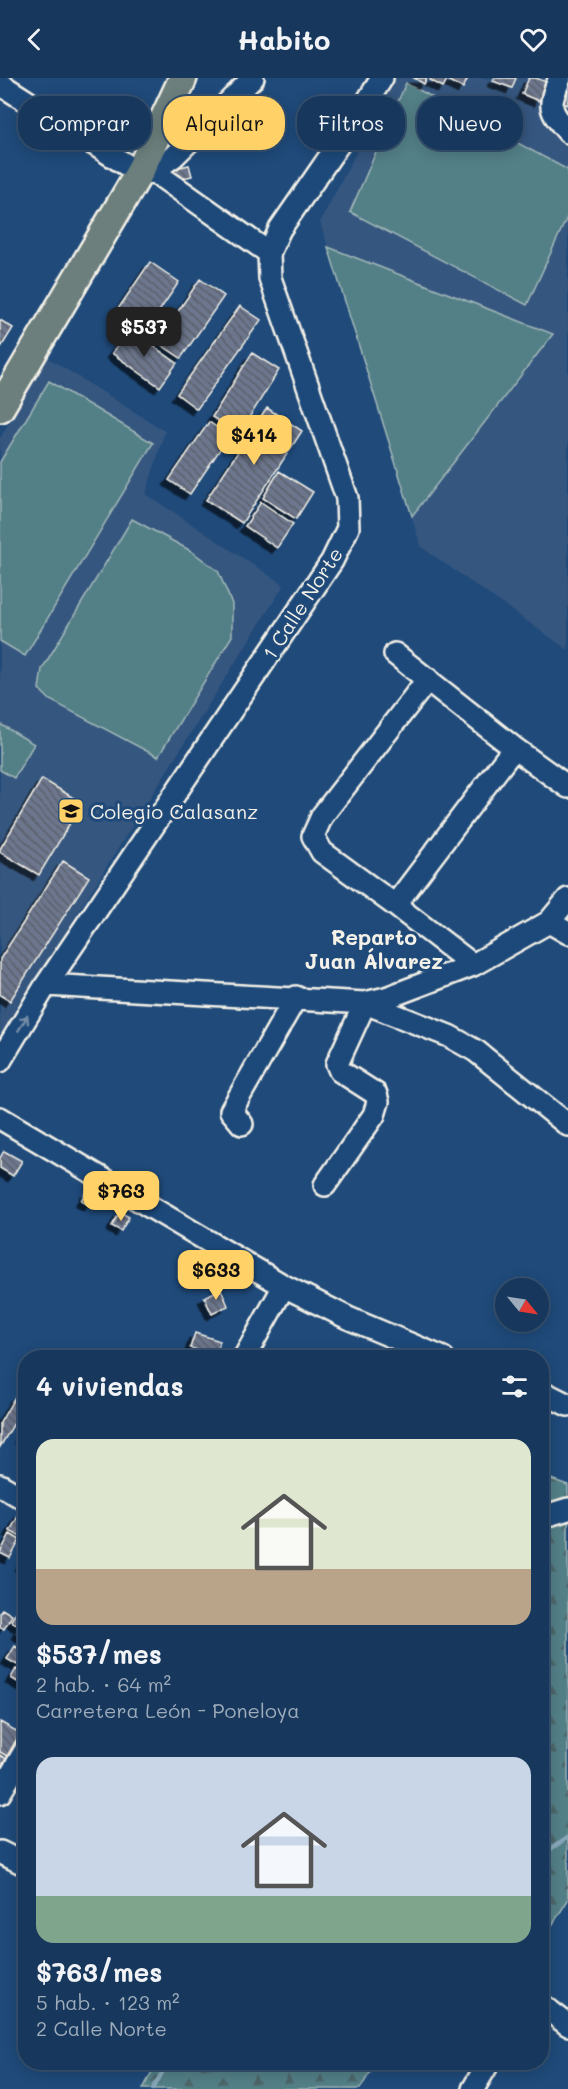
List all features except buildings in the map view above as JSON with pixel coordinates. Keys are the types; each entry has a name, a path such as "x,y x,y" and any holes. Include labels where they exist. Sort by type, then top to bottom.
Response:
{"main road":[{"path":"0,408 146,172 183,78"}],"street":[{"path":"146,172 173,157 252,78"},
{"path":"0,84 146,172 268,253 280,229 382,78"},
{"path":"560,78 551,104 554,116 568,132"},
{"name":"1 Calle Norte","path":"0,1061 46,985 332,561 348,528 347,498 270,278 268,253"},
{"path":"395,654 514,748 568,787"},
{"path":"428,679 322,816 313,836 321,852 395,905 472,965"},
{"path":"395,905 514,748"},
{"path":"46,985 365,1002 386,998 472,965 549,922 568,899"},
{"path":"549,922 568,933"},
{"path":"242,1124 231,1111 296,997"},
{"path":"365,1002 450,1036 476,1051 568,1125"},
{"path":"325,1185 374,1115 378,1102 376,1094 340,1071 337,1064 365,1002"},
{"path":"0,1118 284,1286 424,1350"},
{"path":"248,1350 284,1286"},
{"path":"549,1396 568,1405"},
{"path":"0,1485 18,1495"},
{"path":"549,1515 568,1509"},
{"path":"0,1793 18,1763"},
{"path":"0,1852 18,1861"},
{"path":"549,2010 568,2025"},
{"path":"473,2089 484,2070"}],"shaded area":[{"path":"395,78 568,78 568,650 421,547 320,222 358,150 405,150 405,96 386,96"},
{"name":"Colegio Calasanz","path":"48,358 165,431 146,494 284,585 0,1036 0,438"}],"green space":[{"path":"406,83 430,96 417,96 417,150 523,150 523,146 568,170 568,215 527,305 350,212 377,150 405,150 405,96 400,96"},
{"path":"328,247 553,334 412,516"},
{"path":"49,381 153,443 25,656 0,641 0,462"},
{"path":"132,519 191,551 218,571 232,604 232,636 158,757 50,700 39,689 42,669"},
{"path":"0,724 34,744 14,778 0,770"},
{"path":"549,1478 568,1485 568,1900 549,1930"},
{"path":"153,2070 372,2070 360,2089 143,2089"}],"waterway":[{"path":"549,1850 568,1837"},
{"path":"153,2089 164,2070"}],"place":[{"name":"Colegio Calasanz","path":"71,811"}],"district":[{"name":"Reparto Juan Álvarez","path":"374,948"}]}
